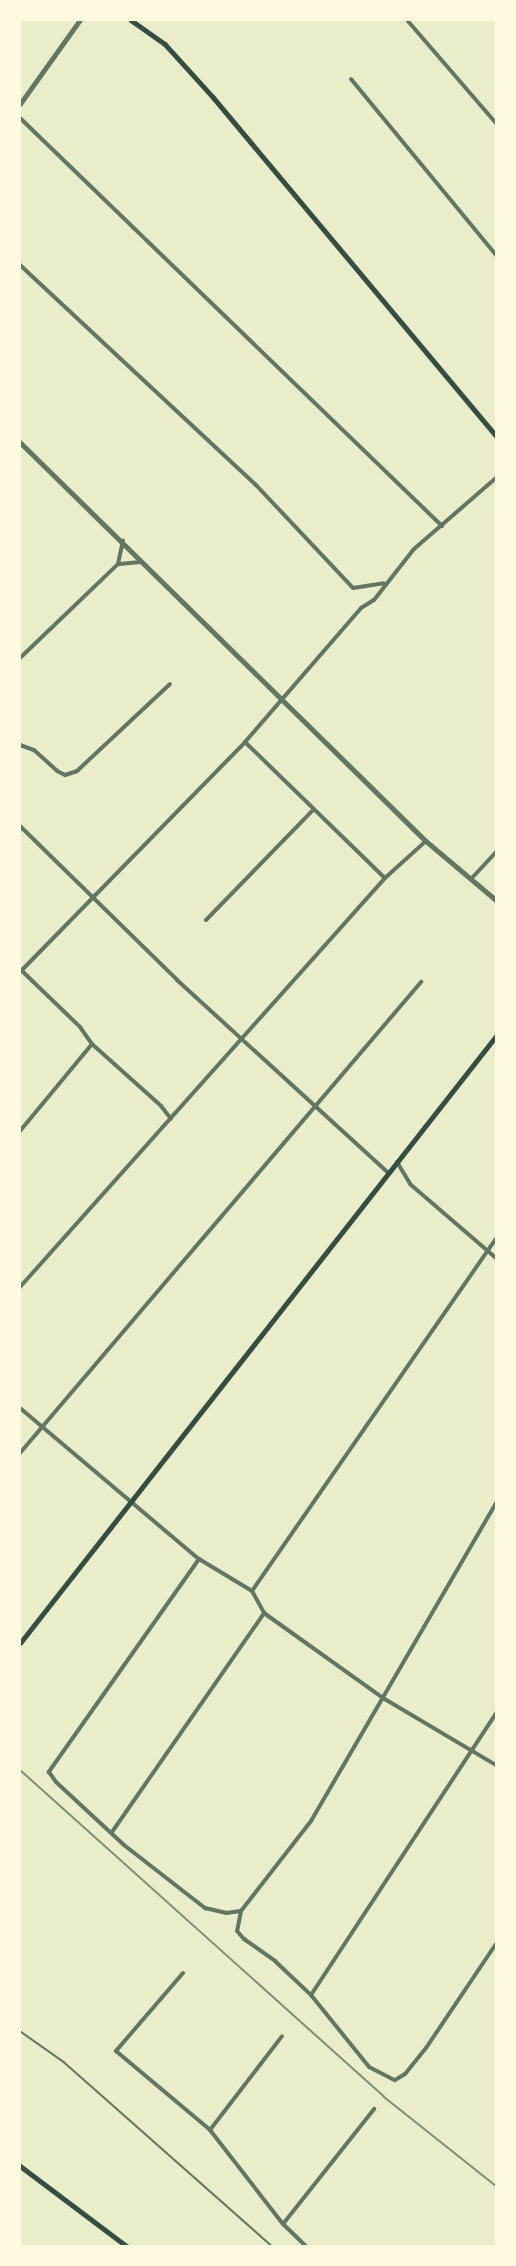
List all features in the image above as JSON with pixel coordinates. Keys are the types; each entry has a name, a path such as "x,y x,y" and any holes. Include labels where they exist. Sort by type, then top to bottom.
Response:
{"main road":[{"path":"131,20 165,44 213,97 496,435"},
{"path":"20,1643 127,1502 496,1036"},
{"path":"20,2166 126,2247"}],"street":[{"path":"20,104 80,20"},
{"path":"407,20 496,123"},
{"path":"351,79 496,255"},
{"path":"20,118 442,526"},
{"path":"20,265 256,485 353,588 385,583"},
{"path":"20,442 145,562 282,701 426,841 496,900"},
{"path":"171,1119 161,1106 92,1044 80,1027 20,970 94,899 245,742 361,608 374,600 385,583 414,549 496,478"},
{"path":"20,658 118,564 123,541"},
{"path":"118,564 145,562"},
{"path":"20,745 34,750 57,771 65,775 77,771 170,684"},
{"path":"245,742 312,811 385,878"},
{"path":"206,921 312,811"},
{"path":"20,826 243,1041 388,1173"},
{"path":"20,1287 67,1230 243,1041 385,878 426,841"},
{"path":"471,879 496,852"},
{"path":"20,1453 421,981"},
{"path":"20,1131 92,1044"},
{"path":"397,1162 410,1184 496,1258"},
{"path":"252,1592 496,1239"},
{"path":"20,1408 127,1502 199,1559 252,1592 264,1613 383,1698 496,1765"},
{"path":"496,1503 311,1821 241,1911 237,1930 244,1939 275,1961 311,1995 369,2067 395,2080 405,2074 426,2048 496,1944"},
{"path":"199,1559 49,1772 112,1832 205,1908 226,1913 241,1911"},
{"path":"112,1832 264,1613"},
{"path":"311,1995 474,1751 496,1713"},
{"path":"183,1972 116,2051 210,2130 283,2224 306,2247"},
{"path":"210,2130 282,2036"},
{"path":"283,2224 374,2109"}],"lane":[{"path":"20,2031 64,2062 272,2247"}],"railway":[{"path":"20,1770 384,2097 496,2186"}]}
